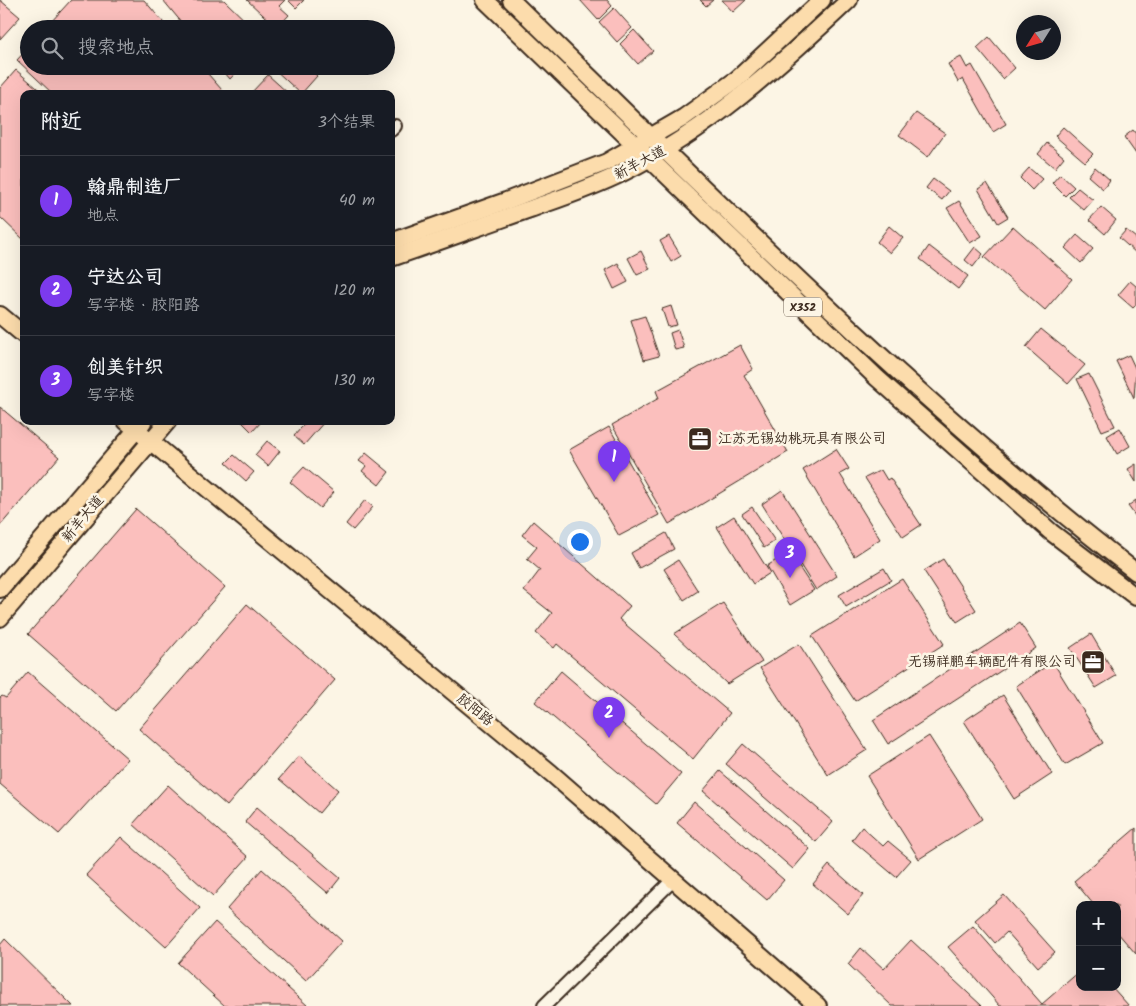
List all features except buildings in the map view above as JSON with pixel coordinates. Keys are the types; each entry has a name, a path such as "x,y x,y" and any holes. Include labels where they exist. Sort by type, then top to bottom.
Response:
{"main road":[{"name":"X352","path":"485,0 878,378 1051,532 1136,597"},
{"name":"X352","path":"511,0 665,150 889,363 1063,516 1136,572"},
{"name":"新羊大道","path":"395,241 570,178 607,162 683,118 737,79 822,0"},
{"name":"新羊大道","path":"395,257 572,194 621,174 650,159 737,101 779,66 849,0"},
{"path":"0,315 20,332"},
{"name":"新羊大道","path":"0,589 134,425"},
{"name":"胶阳路","path":"136,425 150,441 551,772 818,1006"},
{"name":"新羊大道","path":"0,618 164,425"}],"street":[{"path":"544,1006 673,880"}],"place":[{"name":"江苏无锡幼桃玩具有限公司","path":"700,439"},
{"name":"翰鼎制造厂","path":"614,482"},
{"name":"创美针织","path":"790,578"},
{"name":"无锡祥鹏车辆配件有限公司","path":"1093,662"},
{"name":"宁达公司","path":"609,738"}]}
